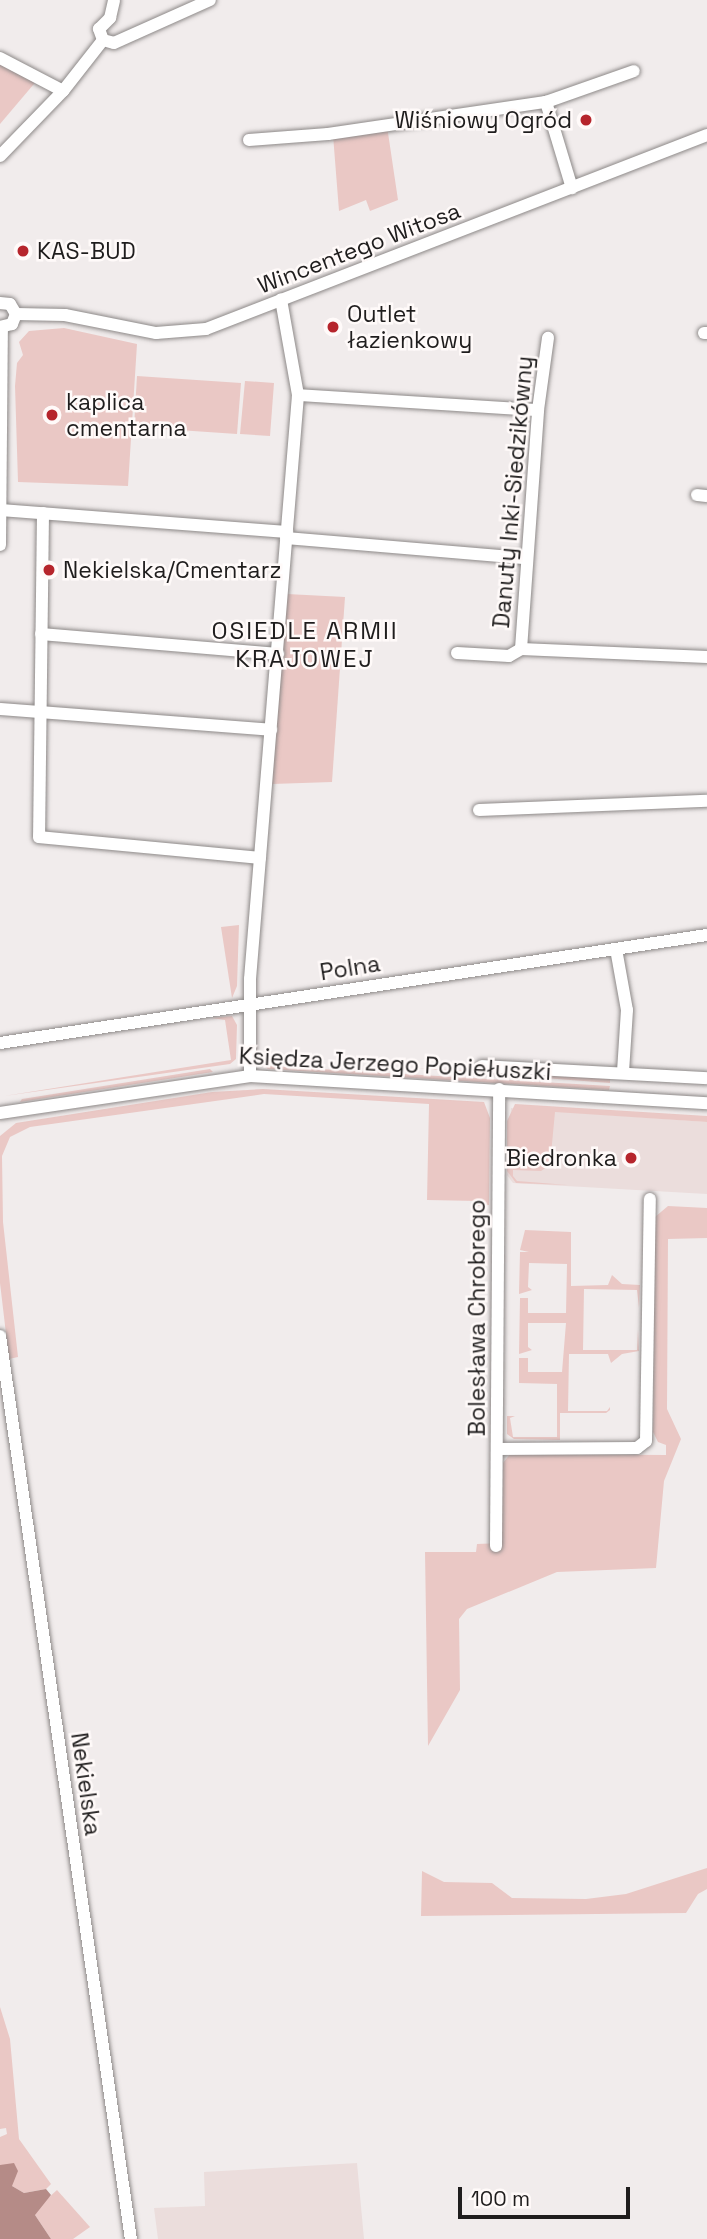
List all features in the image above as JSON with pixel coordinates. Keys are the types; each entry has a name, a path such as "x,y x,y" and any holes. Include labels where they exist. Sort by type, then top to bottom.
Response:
{"street":[{"path":"103,40 99,29 110,18 114,0"},
{"path":"103,40 114,43 123,36 210,0"},
{"path":"110,18 121,23 123,36"},
{"path":"0,156 63,91 103,40"},
{"path":"0,58 63,91"},
{"path":"249,140 328,134 546,102 634,71"},
{"path":"546,102 572,188"},
{"name":"Wincentego Witosa","path":"16,314 65,315 156,333 206,329 707,135"},
{"path":"250,1076 250,1005 260,858 298,395 281,300"},
{"path":"0,303 10,304 16,314 12,324 1,327 0,545"},
{"name":"Danuty Inki-Siedzikówny","path":"521,649 538,410 548,338"},
{"path":"298,395 538,410"},
{"path":"0,510 526,558"},
{"path":"43,513 39,838 260,858"},
{"path":"41,634 278,654"},
{"path":"457,653 509,656 521,649 707,657"},
{"path":"0,709 271,730"},
{"path":"479,810 707,801"},
{"name":"Polna","path":"0,1043 707,935"},
{"path":"616,949 627,1010 623,1072"},
{"path":"482,1066 707,1077"},
{"name":"Księdza Jerzego Popiełuszki","path":"0,1113 250,1076 707,1103"},
{"name":"Bolesława Chrobrego","path":"496,1546 499,1089"},
{"path":"497,1448 637,1447 647,1438 650,1199"},
{"name":"Nekielska","path":"0,1336 131,2239"}],"shaded area":[{"path":"0,63 39,78 0,124"},
{"path":"387,126 398,200 370,211 366,200 339,211 333,135"},
{"path":"64,328 137,344 128,486 18,482 15,386 17,363 23,355 19,342 29,331"},
{"path":"137,376 241,383 237,434 134,427"},
{"path":"245,381 274,383 270,436 240,434"},
{"path":"287,594 345,597 332,782 272,784"},
{"path":"239,925 237,986 232,998 221,927"},
{"path":"232,1016 237,1025 236,1059 230,1064 4,1096 231,1060 225,1020 211,1018"},
{"path":"255,1047 269,1066 610,1086 609,1090 268,1069 258,1061"},
{"path":"415,1068 610,1078 610,1083"},
{"path":"210,1069 213,1072 20,1102 22,1099"},
{"path":"263,1089 484,1102 490,1118 489,1205 478,1206 478,1201 427,1200 429,1104 264,1094 30,1127 10,1137 2,1156 3,1222 18,1357 9,1359 0,1283 0,1136 16,1123 212,1092"},
{"path":"515,1104 707,1116 707,1122 555,1112 550,1165 541,1171 513,1170 513,1176 517,1181 568,1185 516,1183 507,1171 507,1121"},
{"path":"511,1108 707,1122 707,1194 513,1183 507,1175"},
{"path":"668,1206 707,1208 707,1238 668,1239 667,1409 681,1439 664,1481 656,1568 557,1572 467,1609 459,1619 460,1690 428,1746 425,1552 476,1552 477,1544 501,1543 503,1463 510,1454 666,1455 666,1445 658,1442 653,1432 655,1217"},
{"path":"525,1230 571,1232 571,1286 608,1285 612,1275 622,1284 640,1285 639,1308 637,1290 584,1289 583,1350 637,1350 638,1329 639,1351 622,1354 611,1363 608,1354 569,1354 568,1411 607,1411 610,1407 610,1410 606,1413 560,1413 560,1440 514,1439 507,1434 507,1416 515,1416 510,1418 513,1437 557,1437 557,1384 519,1383 519,1358 528,1358 528,1372 562,1372 566,1323 528,1323 528,1347 532,1350 519,1354 520,1298 528,1298 528,1313 566,1313 567,1264 529,1263 528,1287 532,1290 519,1294 520,1252 529,1252 520,1250"},
{"path":"707,1868 707,1889 698,1894 686,1913 421,1916 422,1871 444,1882 492,1883 512,1898 586,1899 626,1894"},
{"path":"0,2007 10,2039 19,2139 51,2184 46,2189 24,2193 12,2186 8,2166 0,2165 0,2137 7,2134 6,2128 0,2129"},
{"path":"14,2163 18,2171 12,2186 24,2193 46,2189 51,2195 35,2215 51,2239 0,2239 0,2165"},
{"path":"357,2163 364,2239 158,2239 154,2208 205,2206 204,2172"},
{"path":"57,2190 90,2227 73,2239 51,2239 35,2215 36,2209"}],"place":[{"name":"Wiśniowy Ogród","path":"586,120"},
{"name":"KAS-BUD","path":"23,251"},
{"name":"Outlet łazienkowy","path":"333,327"},
{"name":"kaplica cmentarna","path":"52,415"},
{"name":"Nekielska/Cmentarz","path":"49,570"},
{"name":"Biedronka","path":"631,1158"}],"district":[{"name":"OSIEDLE ARMII KRAJOWEJ","path":"305,645"}]}
